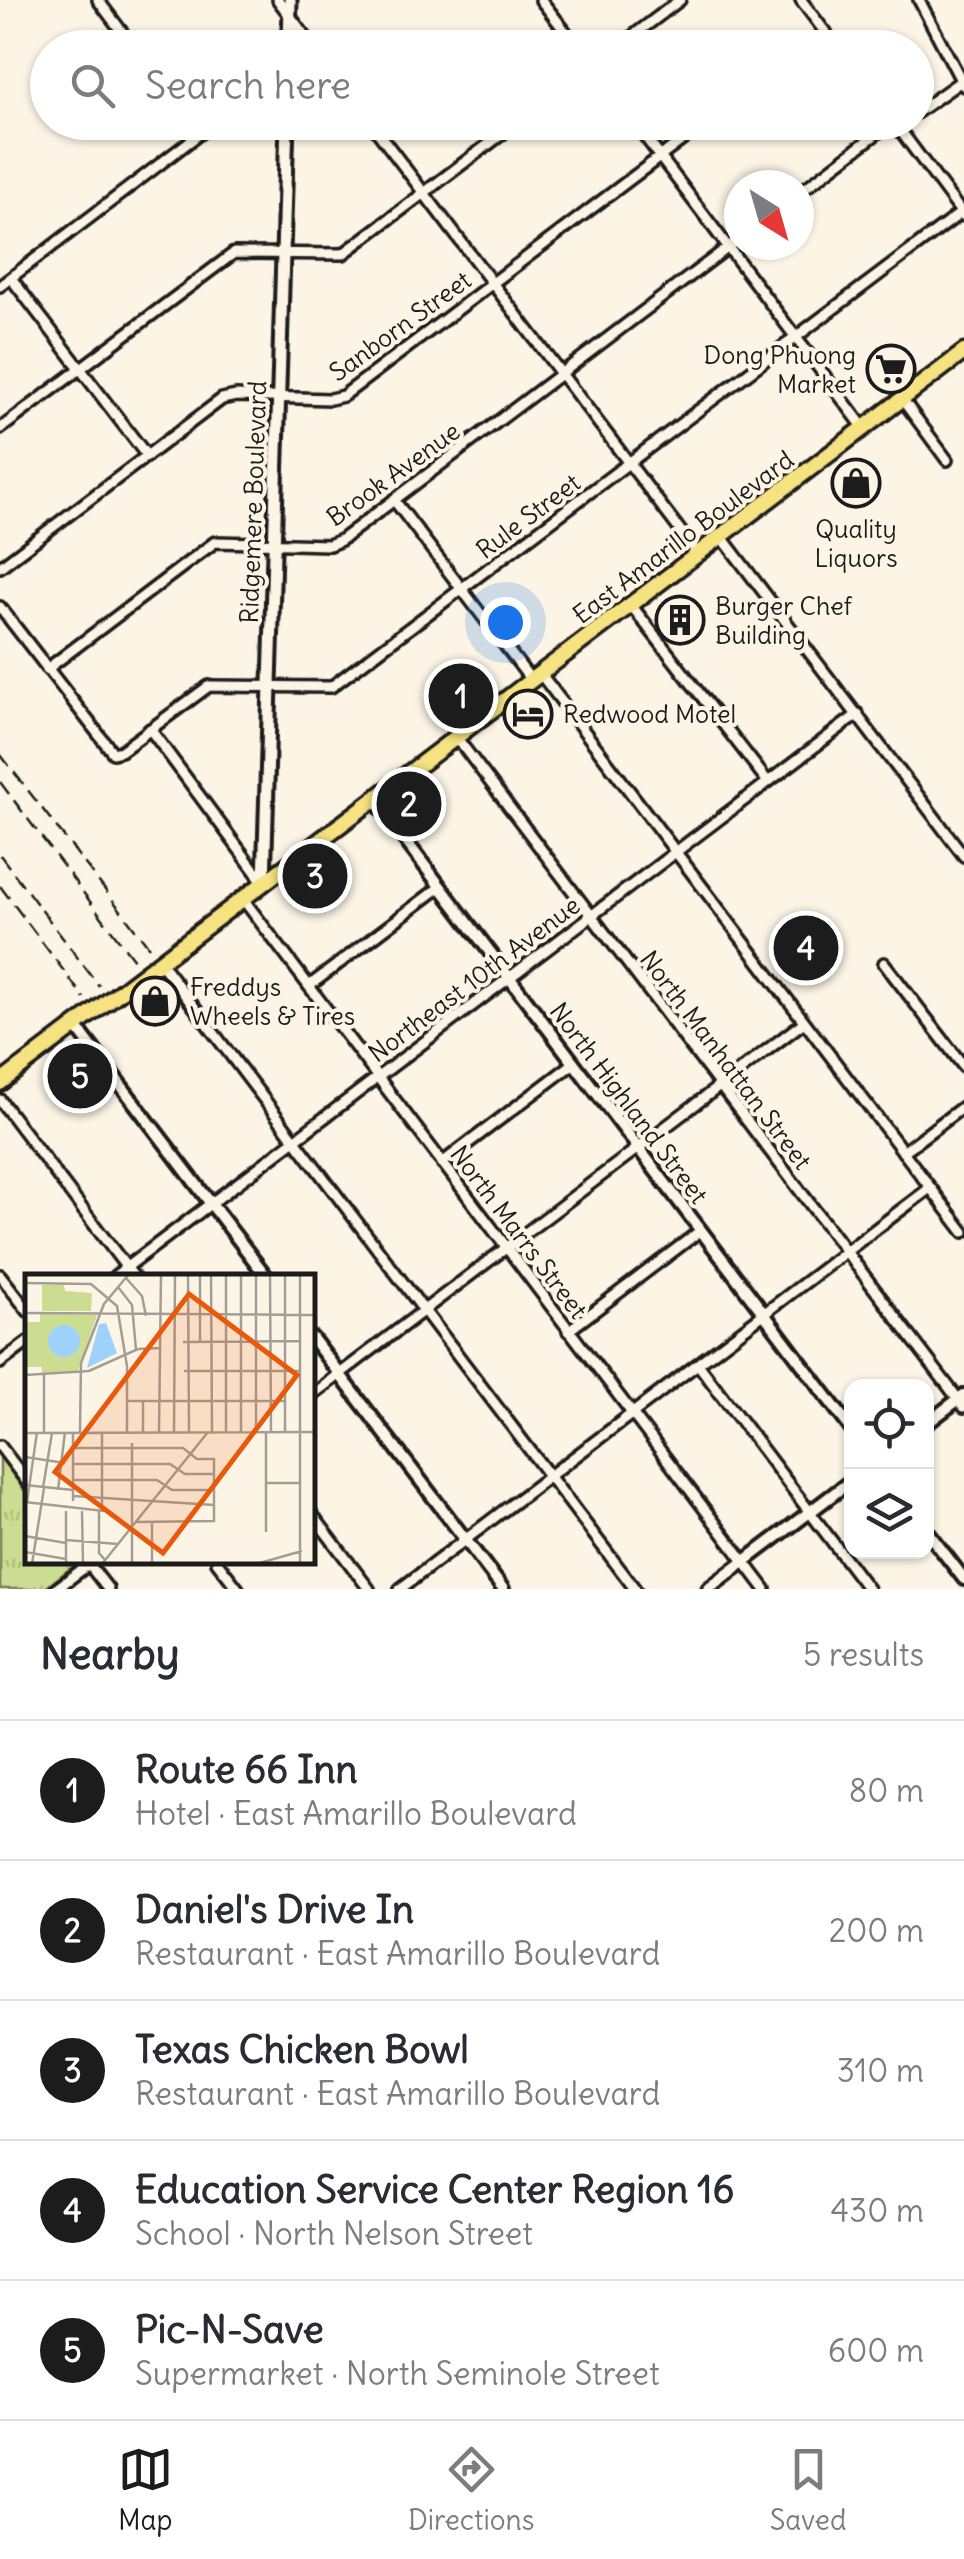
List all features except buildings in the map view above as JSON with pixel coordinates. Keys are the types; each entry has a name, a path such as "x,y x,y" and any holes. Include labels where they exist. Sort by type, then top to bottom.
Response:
{"highway":[{"name":"East Amarillo Boulevard","path":"0,1083 964,352"}],"main road":[{"path":"289,30 290,0"},
{"name":"Ridgemere Boulevard","path":"264,882 287,140"}],"street":[{"path":"98,0 120,30"},
{"path":"278,0 300,30"},
{"path":"541,0 564,30"},
{"path":"641,30 680,0"},
{"path":"801,0 824,30"},
{"path":"918,0 963,82 934,102"},
{"path":"0,286 192,140"},
{"path":"384,140 698,554"},
{"path":"0,429 234,253 344,254 494,140"},
{"path":"647,140 724,242"},
{"name":"Sanborn Street","path":"0,568 222,399 343,396 682,140"},
{"path":"814,183 875,140"},
{"path":"910,140 963,214"},
{"name":"Rule Street","path":"47,670 109,751 117,753 209,686 323,689 337,685 963,214"},
{"name":"Brook Avenue","path":"47,670 215,542 334,544 724,250"},
{"path":"738,260 864,428"},
{"path":"10,278 147,456"},
{"path":"902,399 947,460"},
{"path":"394,500 676,852 964,1232"},
{"path":"721,536 964,856"},
{"path":"631,605 768,782"},
{"path":"0,607 47,670"},
{"name":"Northeast 10th Avenue","path":"130,1272 211,1204 858,714"},
{"path":"150,729 264,882"},
{"name":"North Manhattan Street","path":"456,737 962,1401"},
{"name":"North Highland Street","path":"374,799 844,1419"},
{"path":"309,986 440,886"},
{"name":"North Marrs Street","path":"242,899 765,1589"},
{"path":"160,962 634,1589"},
{"path":"884,963 964,1067"},
{"path":"315,1393 804,1022"},
{"path":"76,1026 264,1274"},
{"path":"442,1163 574,1063"},
{"path":"0,1100 130,1272"},
{"path":"903,1152 964,1106"},
{"path":"400,1589 930,1188"},
{"path":"568,1331 700,1232"},
{"path":"0,1275 25,1308"},
{"path":"315,1342 502,1589"},
{"path":"0,1362 25,1344"},
{"path":"698,1364 868,1589"},
{"path":"934,1419 962,1401"},
{"path":"0,1446 25,1479"},
{"path":"708,1589 844,1486"},
{"path":"315,1518 369,1589"},
{"path":"934,1540 964,1579"},
{"path":"56,1589 87,1564"},
{"path":"90,1564 108,1589"},
{"path":"219,1564 238,1589"}],"green space":[{"path":"0,1457 25,1491 25,1564 75,1564 44,1589 0,1589"}],"railway":[{"path":"0,754 149,947"},
{"path":"0,782 134,960"},
{"path":"0,855 99,986"},
{"path":"0,886 84,998"}],"place":[{"name":"Dong Phuong Market","path":"891,369"},
{"name":"Quality Liquors","path":"856,483"},
{"name":"Burger Chef Building","path":"680,620"},
{"name":"Route 66 Inn","path":"461,696"},
{"name":"Redwood Motel","path":"528,714"},
{"name":"Daniel's Drive In","path":"409,804"},
{"name":"Texas Chicken Bowl","path":"315,876"},
{"name":"Education Service Center Region 16","path":"806,948"},
{"name":"Freddys Wheels & Tires","path":"155,1001"},
{"name":"Pic-N-Save","path":"80,1076"}]}
